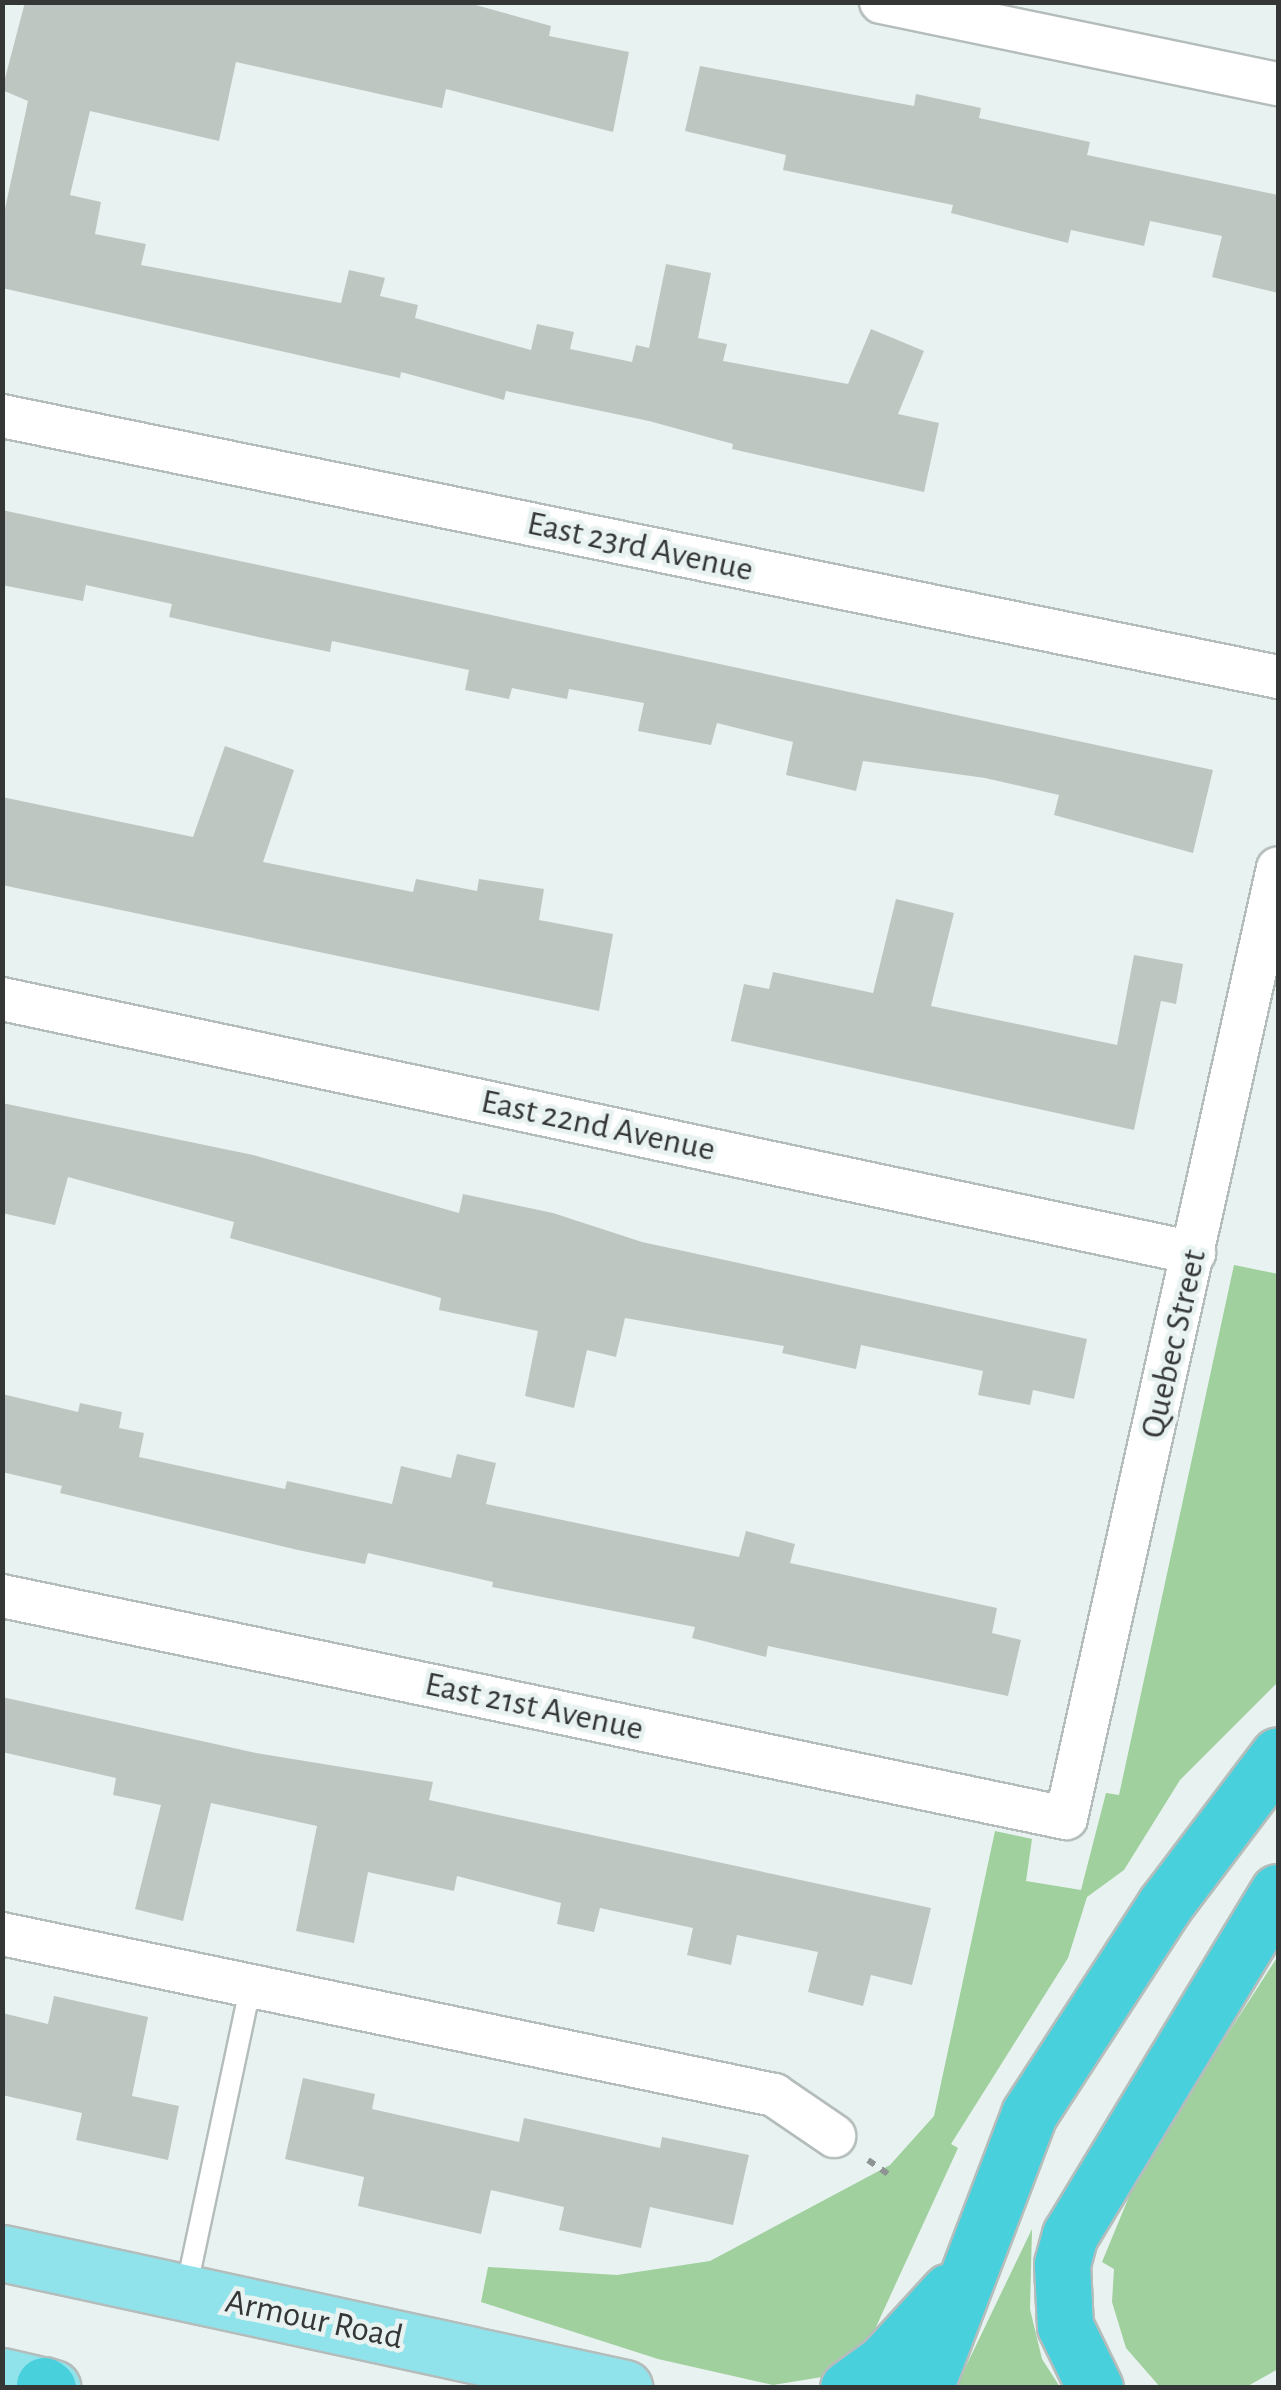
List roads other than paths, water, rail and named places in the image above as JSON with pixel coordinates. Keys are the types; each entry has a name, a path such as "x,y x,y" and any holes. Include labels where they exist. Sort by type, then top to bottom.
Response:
{"highway":[{"path":"924,2388 1029,2114 1164,1906 1278,1755"},
{"path":"1095,2388 1065,2326 1062,2264 1070,2235 1278,1892"},
{"path":"848,2388 884,2362 965,2274"}],"main road":[{"name":"Armour Road","path":"2,2253 625,2388"}],"street":[{"path":"882,2 1278,84"},
{"name":"East 23rd Avenue","path":"2,416 1278,677"},
{"name":"Quebec Street","path":"1066,1818 1278,868"},
{"name":"East 22nd Avenue","path":"2,999 1194,1253"},
{"name":"East 21st Avenue","path":"2,1596 1066,1818"},
{"path":"2,1934 250,1989 774,2095 834,2136"}],"lane":[{"path":"185,2292 250,1989"}]}
